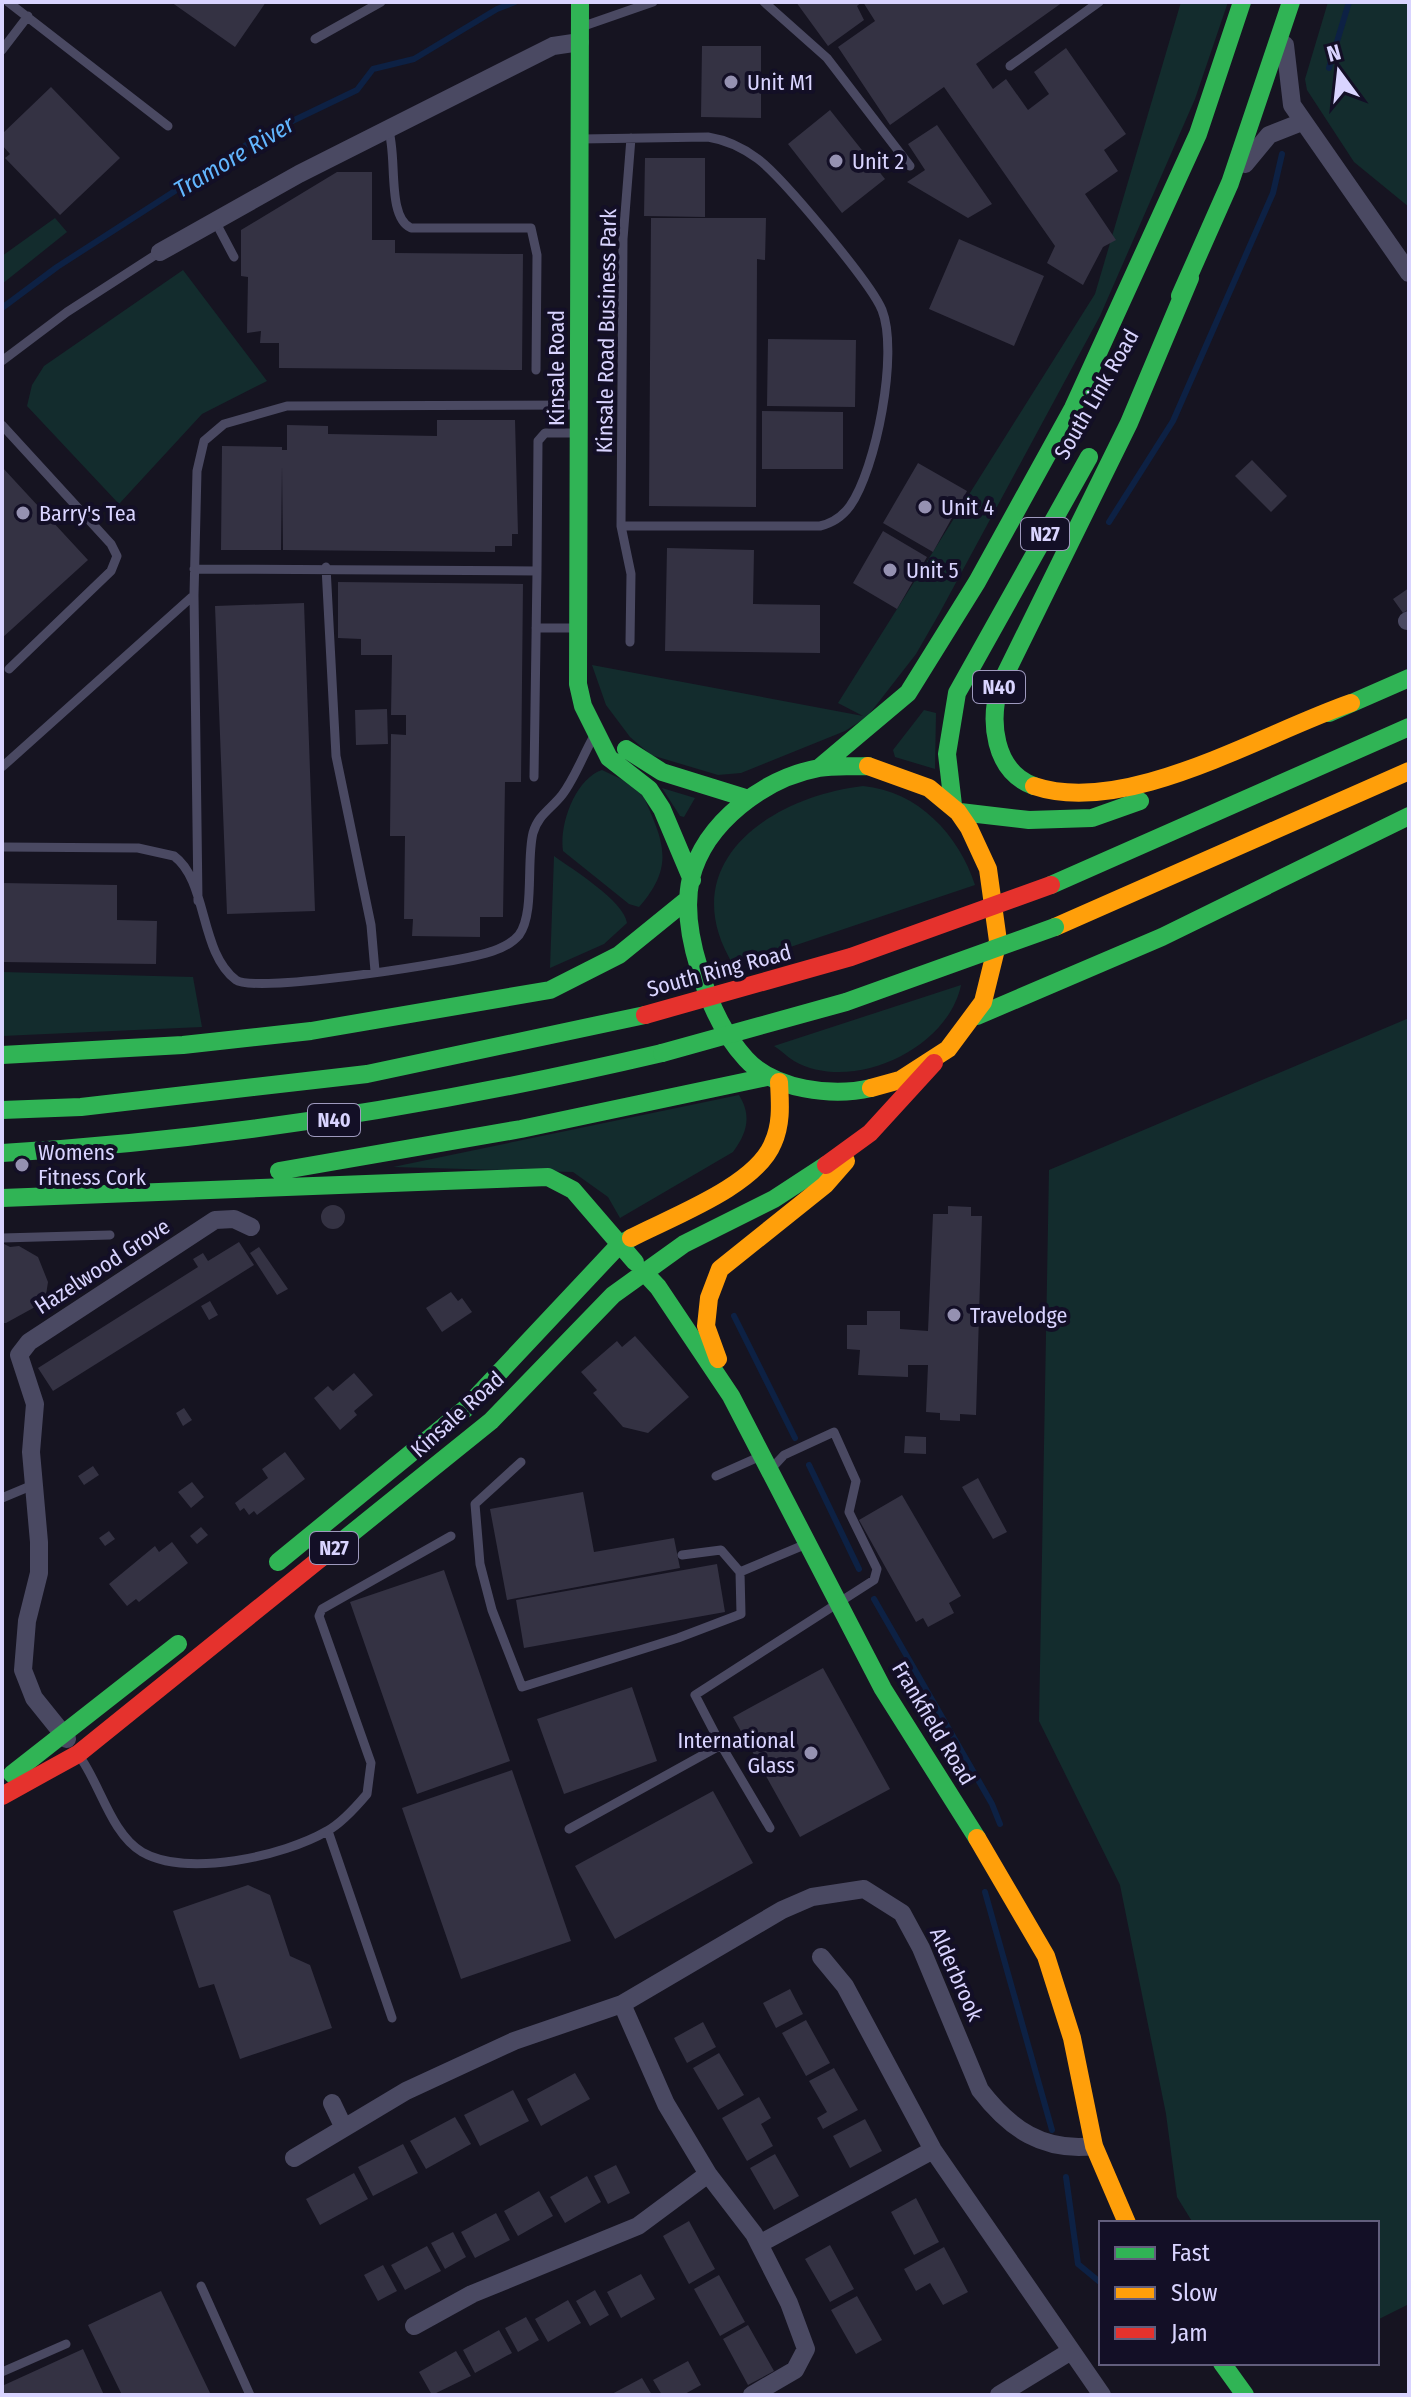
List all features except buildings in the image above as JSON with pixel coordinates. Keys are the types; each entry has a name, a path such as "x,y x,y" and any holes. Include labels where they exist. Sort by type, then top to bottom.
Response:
{"main road":[{"name":"South Link Road","path":"819,768 908,693 977,582 1073,408 1198,134 1242,2"},
{"name":"South Link Road","path":"956,808 947,754 957,693 1190,278 1230,183 1291,2"},
{"name":"Kinsale Road","path":"580,22 580,697 609,758 649,789 662,809 692,880"},
{"name":"N40","path":"1190,278 1129,423 1004,674 993,713 997,749 1015,773 1050,792 1116,791 1156,780 1351,703"},
{"path":"956,808 1029,820 1092,818 1152,796 1409,678"},
{"name":"South Ring Road","path":"2,1110 81,1107 367,1074 735,994 964,919 1051,885 1409,727"},
{"path":"597,730 662,772 749,799"},
{"name":"N27","path":"868,766 908,776 956,808 977,837 999,918 996,966 977,1016 934,1063 889,1086 851,1093 810,1091 773,1079 731,1040 716,1016 695,959 688,899 697,860 719,828 749,799 785,778 819,768 868,766"},
{"name":"N40","path":"2,1153 98,1149 358,1117 508,1090 662,1053 846,1002 1055,927 1409,771"},
{"path":"977,1016 1162,937 1409,816"},
{"path":"2,1055 183,1045 311,1031 550,990 619,955 688,899"},
{"name":"Kinsale Road","path":"2,1796 78,1754 491,1421 567,1340 643,1271 684,1244 774,1199 870,1133 934,1063"},
{"name":"Kinsale Road","path":"262,1575 465,1409 619,1245 725,1189 760,1165 773,1144 781,1116 773,1079"},
{"path":"2,1198 176,1188 521,1129 773,1079"},
{"path":"731,1396 706,1326 709,1298 720,1269 825,1185 870,1133"},
{"name":"Frankfield Road","path":"176,1188 265,1189 548,1177 573,1190 658,1287 731,1396 883,1689 1004,1881 1046,1956 1072,2038 1094,2146 1126,2221"},
{"path":"2,1781 190,1634"},
{"path":"1223,2365 1245,2395"}],"street":[{"path":"160,252 388,128 553,46 580,22"},
{"path":"1284,26 1289,94 1302,122 1406,264"},
{"path":"1230,183 1269,135 1302,122"},
{"name":"Hazelwood Grove","path":"78,1754 34,1698 23,1670 27,1621 39,1573 31,1452 35,1404 19,1362 22,1348 215,1220 234,1219 251,1227"},
{"name":"Alderbrook","path":"294,2158 406,2091 514,2041 622,2004 782,1910 812,1897 864,1889 902,1913 921,1948 980,2090 991,2104 1026,2137 1071,2149 1094,2146"},
{"path":"821,1957 845,1986 933,2150 1102,2395"},
{"path":"622,2004 666,2104 708,2174 759,2244 789,2303 806,2349 795,2370 752,2395"},
{"path":"332,2103 343,2126"},
{"path":"759,2244 933,2150"},
{"path":"414,2326 472,2294 638,2226 708,2174"},
{"path":"999,2395 1071,2351"}],"lane":[{"path":"8,2 168,126"},
{"path":"315,39 381,2"},
{"path":"580,22 653,2"},
{"path":"764,2 827,58 910,166"},
{"path":"1010,66 1099,2"},
{"path":"2,50 28,16"},
{"path":"388,128 394,145 396,211 402,224 411,228 531,228 537,255 536,370"},
{"name":"Kinsale Road Business Park","path":"630,642 631,574 621,526 623,239 631,138"},
{"path":"581,139 717,139 737,146 761,161 794,196 877,301 886,324 888,355 883,401 868,466 855,497 838,519 820,526 621,526"},
{"path":"214,220 234,257"},
{"path":"2,361 67,312 160,252"},
{"path":"198,901 194,569 199,456 204,441 224,424 287,406 580,405"},
{"path":"2,425 111,544 117,556 111,571 9,669"},
{"path":"534,777 538,441 550,432 580,433"},
{"path":"194,569 326,567 537,571"},
{"path":"326,567 336,756 371,925 375,971"},
{"path":"2,767 194,595"},
{"path":"536,628 578,628"},
{"path":"2,847 138,848 164,852 180,860 217,951 228,972 243,984 294,983 483,954 504,946 520,933 526,911 534,831 546,810 561,796 597,730"},
{"path":"2,1238 110,1235"},
{"path":"716,1476 765,1464 834,1432 856,1481 849,1512 877,1569 874,1580 695,1695 770,1828"},
{"path":"521,1462 475,1504 480,1564 492,1610 522,1687 678,1638 741,1614 740,1572 721,1550 682,1555"},
{"path":"2,1498 33,1485"},
{"path":"78,1754 119,1829 142,1852 205,1863 250,1858 328,1831 367,1794 371,1763 319,1616 322,1609 451,1536"},
{"path":"740,1572 808,1544"},
{"path":"569,1829 721,1745"},
{"path":"328,1831 392,2018"},
{"path":"201,2286 250,2395"},
{"path":"2,2372 66,2344"}],"green space":[{"path":"1181,2 1228,2 1195,99 1100,316 916,654 867,717 845,731 741,773 718,775 651,755 630,737 606,705 592,665 863,716 838,703 1095,294"},
{"path":"1328,2 1409,2 1409,207 1354,162 1307,90 1305,79"},
{"path":"55,218 67,232 2,284 2,256"},
{"path":"183,270 267,381 202,414 119,504 27,406 32,385 44,366"},
{"path":"924,710 936,713 935,769 895,757 893,750"},
{"path":"602,770 640,788 659,835 662,862 659,876 639,907 629,904 563,851 566,816 571,804 584,783"},
{"path":"863,786 901,797 934,819 958,849 975,885 734,966 718,930 714,897 722,868 740,842 764,821 794,805 828,793"},
{"path":"662,788 695,798 684,817 680,816"},
{"path":"554,856 617,905 627,923 604,944 550,968"},
{"path":"2,972 193,977 202,1027 2,1036"},
{"path":"961,985 952,1008 938,1029 918,1046 869,1068 843,1072 817,1070 794,1061 774,1046"},
{"path":"1409,1018 1409,2304 1379,2319 1379,2221 1192,2221 1177,2197 1166,2114 1120,1885 1039,1721 1049,1170"},
{"path":"739,1095 747,1117 742,1138 733,1152 620,1218 608,1197 573,1172 393,1167"}],"waterway":[{"name":"Tramore River","path":"2,308 57,267 257,138 357,90 373,69 414,59 497,9 515,2"},
{"path":"1329,68 1349,2"},
{"path":"1109,522 1173,421 1273,193 1282,154"},
{"path":"734,1316 795,1438"},
{"path":"809,1465 859,1569"},
{"path":"874,1599 992,1804 1000,1824"},
{"path":"985,1892 1052,2130"},
{"path":"1066,2177 1078,2264 1099,2281"}],"traffic: fast":[{"path":"580,2 578,684 583,706 609,758 649,789 662,809 692,880"},
{"path":"819,768 908,693 977,582 1073,408 1198,134 1242,2"},
{"path":"1180,296 1230,183 1291,2"},
{"path":"1034,786 1020,779 1002,757 995,728 1000,685 1129,423 1190,278"},
{"path":"953,805 947,754 957,693 1089,457"},
{"path":"1329,713 1409,678"},
{"path":"1051,885 1409,727"},
{"path":"626,749 662,772 749,799"},
{"path":"868,766 825,767 799,773 758,792 740,806 723,821 698,858 691,878 688,912 693,946 707,992 723,1028 746,1059 772,1078 805,1088 839,1092 871,1088"},
{"path":"960,812 1029,820 1092,818 1140,801"},
{"path":"977,1016 1162,937 1409,816"},
{"path":"2,1055 183,1045 311,1031 550,990 619,955 688,899"},
{"path":"662,1053 846,1002 1055,927"},
{"path":"2,1110 81,1107 367,1074 645,1015"},
{"path":"2,1153 169,1139 334,1117 416,1104 662,1053"},
{"path":"279,1171 521,1129 767,1077"},
{"path":"321,1558 491,1421 613,1295 684,1244 774,1199 826,1165"},
{"path":"2,1198 548,1177 573,1190 635,1262"},
{"path":"278,1562 465,1409 619,1245 631,1238"},
{"path":"643,1271 658,1287 731,1396 883,1689 977,1838"},
{"path":"12,1774 178,1644"},
{"path":"1223,2365 1245,2395"}],"traffic: slow":[{"path":"1034,786 1070,793 1110,790 1151,782 1193,768 1351,703"},
{"path":"868,766 929,788 958,812 988,869 998,941 983,1002 948,1049 900,1080 871,1088"},
{"path":"1055,927 1409,771"},
{"path":"631,1238 711,1199 764,1159 778,1128 779,1082"},
{"path":"718,1359 706,1326 709,1298 720,1269 825,1185 846,1161"},
{"path":"977,1838 1046,1956 1072,2038 1094,2146 1126,2221"}],"traffic: jam":[{"path":"645,1015 851,957 1051,885"},
{"path":"826,1165 870,1133 934,1063"},
{"path":"2,1796 78,1754 321,1558"}],"place":[{"name":"Unit M1","path":"731,82"},
{"name":"Unit 2","path":"836,161"},
{"name":"Unit 4","path":"925,507"},
{"name":"Barry's Tea","path":"23,513"},
{"name":"Unit 5","path":"890,570"},
{"name":"Womens Fitness Cork","path":"22,1165"},
{"name":"Travelodge","path":"954,1315"},
{"name":"International Glass","path":"811,1753"}]}
